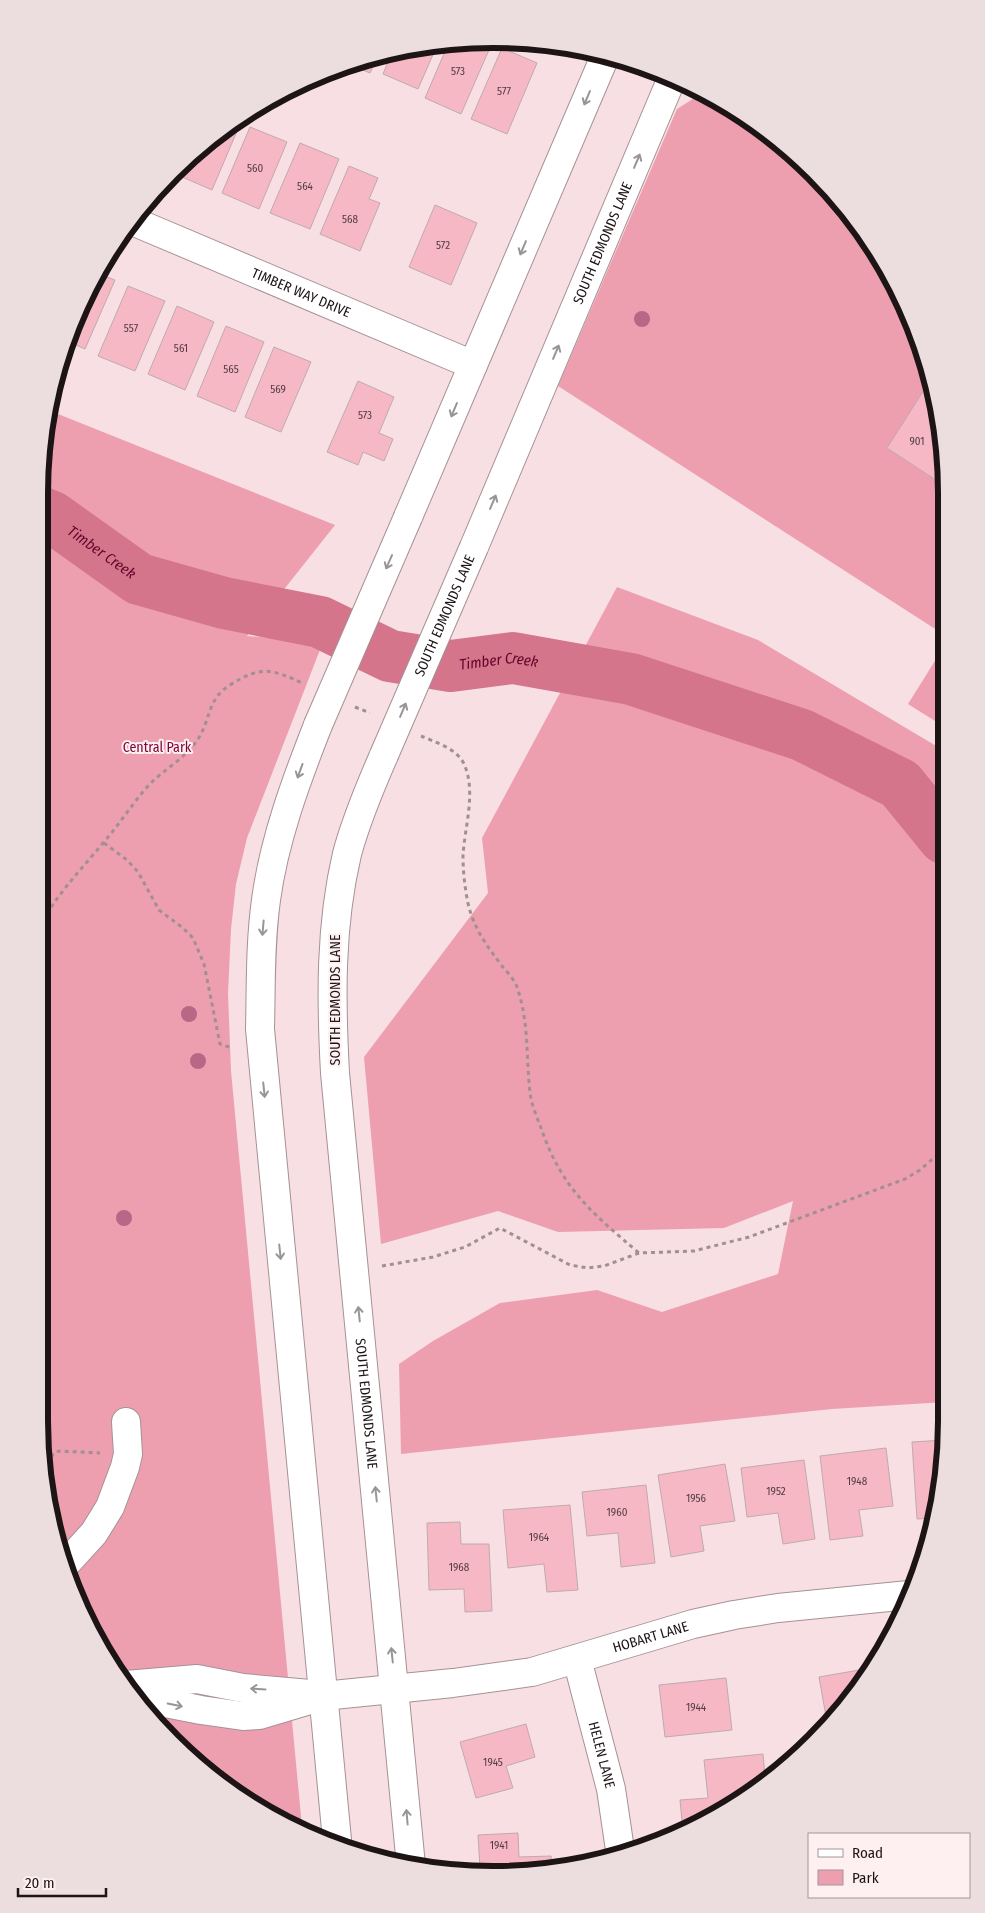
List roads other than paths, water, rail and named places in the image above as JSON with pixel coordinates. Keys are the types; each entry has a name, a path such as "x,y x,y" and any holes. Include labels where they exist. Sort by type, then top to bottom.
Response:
{"main road":[{"path":"337,1837 260,1029 263,929 266,898 288,806 318,725 603,62"},
{"name":"SOUTH EDMONDS LANE","path":"410,1858 336,1083 332,1005 333,942 340,889 348,852 360,812 669,84"},
{"name":"TIMBER WAY DRIVE","path":"138,223 473,365"},
{"path":"70,1560 86,1544 102,1520 123,1474 128,1454 126,1422"},
{"name":"HOBART LANE","path":"395,1689 532,1672 578,1660 693,1624 734,1615 778,1608 902,1596"},
{"name":"HELEN LANE","path":"578,1660 609,1780 619,1847"},
{"path":"134,1684 197,1679 243,1688 324,1696"},
{"path":"146,1699 244,1716 259,1715 324,1696 395,1689"}],"waterway":[{"name":"Timber Creek","path":"48,515 139,579 224,603 320,622 390,656 451,666 513,658 631,679 802,735 900,784 938,831"}],"park label":[{"name":"Central Park","path":"157,747"}]}
